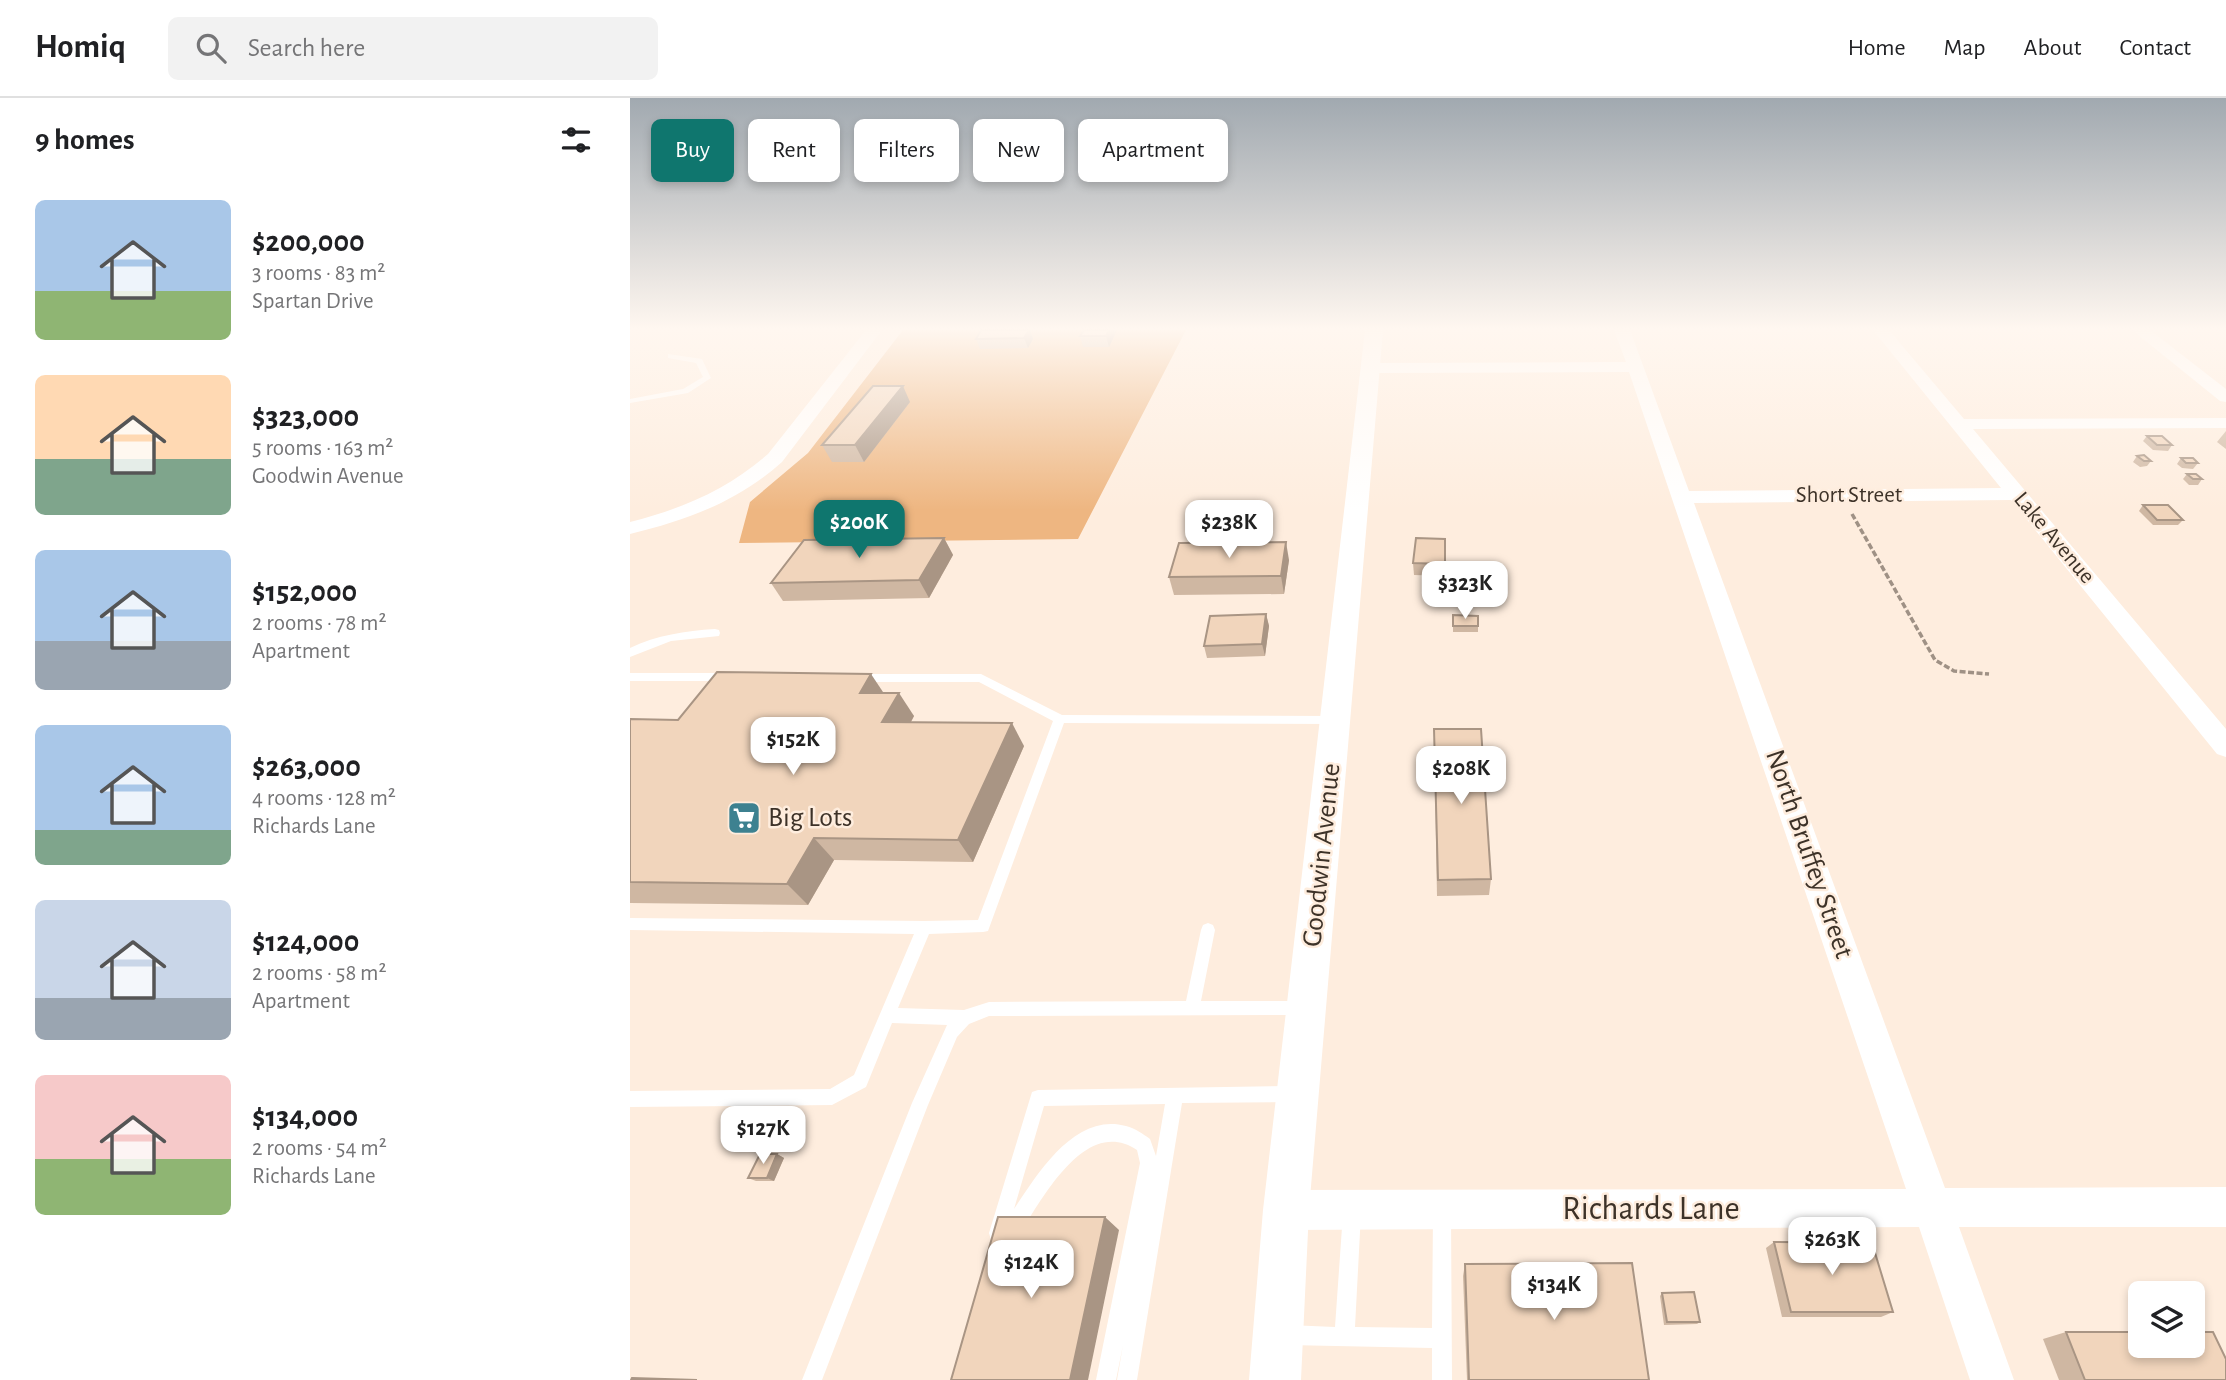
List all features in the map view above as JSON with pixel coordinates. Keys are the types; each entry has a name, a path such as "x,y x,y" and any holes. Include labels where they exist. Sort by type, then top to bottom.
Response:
{"street":[{"path":"630,528 710,502 743,485 775,458 828,390"},
{"name":"Goodwin Avenue","path":"1278,1358 1286,1210 1366,390"},
{"name":"North Bruffey Street","path":"1643,390 1798,822 1992,1380"},
{"name":"Lake Avenue","path":"1931,390 2226,747"},
{"path":"1959,424 2226,423"},
{"name":"Short Street","path":"1681,497 2017,494"},
{"name":"Richards Lane","path":"1286,1210 2226,1207"}],"lane":[{"path":"630,401 687,390"},
{"path":"630,653 650,642 676,634 715,633"},
{"path":"630,677 738,677"},
{"path":"846,678 981,678 1060,719 1335,720"},
{"path":"630,923 924,928 983,926 1060,719"},
{"path":"630,1099 832,1097 860,1081 924,928"},
{"path":"1192,1009 1208,930"},
{"path":"888,1015 964,1018 989,1009 1307,1008"},
{"path":"813,1380 920,1103 951,1032 964,1018"},
{"path":"1106,1380 1149,1163 1144,1145 1126,1134 1103,1133 1079,1143 1055,1167 1010,1230 998,1253 1038,1098 1298,1094"},
{"path":"1127,1380 1175,1096"},
{"path":"1344,1337 1353,1210"},
{"path":"1442,1210 1442,1380"},
{"path":"1278,1358 1344,1337 1442,1338"}],"path":[{"path":"1841,495 1935,660 1954,671 1989,674"}],"shaded area":[{"path":"857,390 1155,390 1078,539 739,543 750,502 808,453"}],"building":[{"path":"870,390 900,390 855,445 822,445"},
{"path":"2147,436 2162,436 2172,445 2157,445"},
{"path":"2144,455 2151,461 2144,461 2137,456"},
{"path":"2181,458 2193,458 2198,463 2186,463"},
{"path":"2187,474 2196,474 2202,479 2193,479"},
{"path":"2143,505 2168,505 2183,520 2157,520"},
{"path":"944,538 919,580 771,583 804,540"},
{"path":"1416,538 1445,539 1445,564 1413,563"},
{"path":"1286,542 1281,576 1169,577 1179,543"},
{"path":"1266,614 1262,644 1204,646 1210,616"},
{"path":"1453,615 1478,616 1478,626 1453,626"},
{"path":"717,672 871,674 860,693 899,693 882,722 1012,723 958,840 814,838 787,884 630,882 630,719 678,720"},
{"path":"1434,729 1481,729 1491,879 1438,880"},
{"path":"760,1154 777,1154 767,1178 748,1178"},
{"path":"998,1217 1105,1217 1070,1380 951,1380"},
{"path":"1774,1242 1872,1243 1893,1312 1791,1312"},
{"path":"1632,1263 1649,1380 1469,1380 1465,1264"},
{"path":"1694,1292 1700,1322 1667,1322 1662,1293"},
{"path":"2066,1332 2128,1332 2128,1358 2205,1358 2205,1332 2213,1332 2226,1359 2226,1380 2085,1380"},
{"path":"632,1378 697,1380 631,1380"}],"place":[{"name":"Big Lots","path":"744,818"}]}
